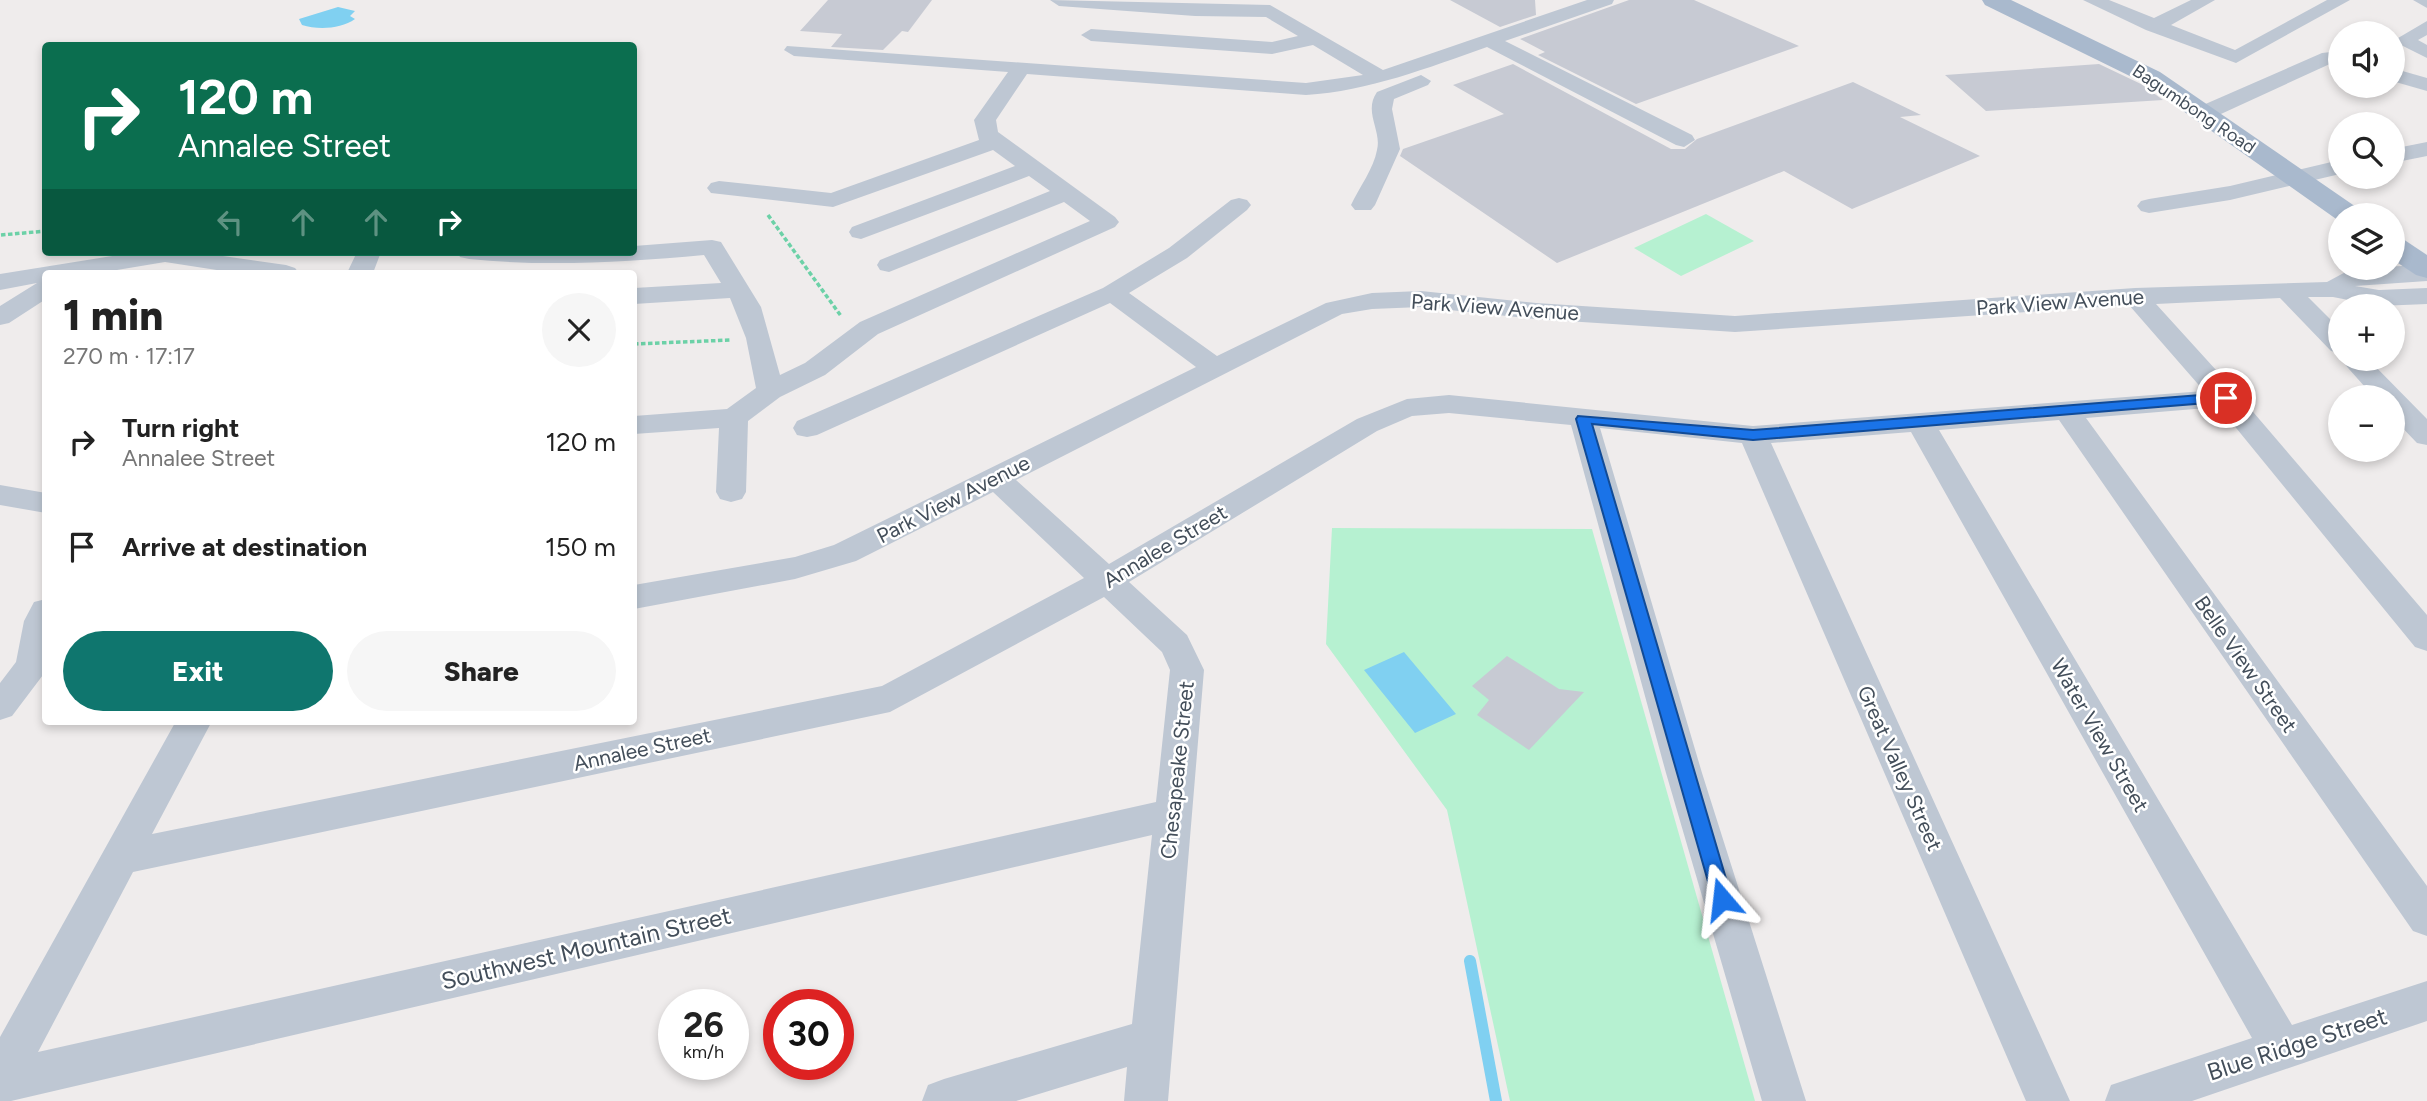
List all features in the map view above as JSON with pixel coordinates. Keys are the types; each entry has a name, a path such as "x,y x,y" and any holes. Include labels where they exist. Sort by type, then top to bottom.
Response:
{"main road":[{"name":"Bagumbong Road","path":"1993,0 2151,77 2332,203"},
{"path":"2405,255 2427,271"}],"street":[{"path":"1059,0 1267,5 1381,77"},
{"path":"794,50 1277,89 1334,87 1381,77 1605,0"},
{"path":"2092,0 2228,56 2241,56 2341,0"},
{"path":"2153,26 2206,0"},
{"path":"2422,0 2427,2"},
{"path":"1071,71 1105,2"},
{"path":"2427,27 2403,41 2427,52"},
{"path":"1091,35 1272,48 1316,38"},
{"path":"1488,40 1684,140"},
{"path":"1363,205 1389,149 1381,109 1384,96 1513,53"},
{"path":"2203,114 2328,57"},
{"path":"637,425 734,418 769,391 815,369 856,337 1107,222 993,142 987,135 985,120 1022,67"},
{"path":"2405,78 2427,85"},
{"path":"719,188 833,200 993,142"},
{"path":"2405,153 2427,149"},
{"path":"861,232 1030,168"},
{"path":"2149,206 2230,193 2328,169"},
{"path":"888,265 1066,193"},
{"path":"833,200 923,304"},
{"path":"807,428 1112,293 1178,253 1239,205"},
{"path":"637,252 712,247 748,307 759,338 769,391"},
{"path":"86,270 113,261 156,256"},
{"path":"172,256 266,270"},
{"path":"506,256 584,256"},
{"name":"Park View Avenue","path":"2333,289 2353,276 2427,271"},
{"path":"0,282 42,283"},
{"path":"0,317 42,287"},
{"name":"Park View Avenue","path":"637,596 795,568 845,553 1335,308 1372,301 1421,299 1536,311 1735,324 2135,296 2333,289 2379,298 2427,296"},
{"path":"637,296 738,290"},
{"path":"2287,290 2328,333"},
{"path":"1112,293 1217,369"},
{"path":"2135,296 2226,398 2427,638"},
{"path":"2364,371 2378,385"},
{"name":"Annalee Street","path":"119,858 890,698 1108,580 1367,425 1407,408 1449,404 1753,435 2226,398"},
{"name":"Belle View Street","path":"2066,410 2427,918"},
{"path":"2405,413 2427,436"},
{"path":"731,492 734,418"},
{"path":"1583,419 1684,773 1784,1101"},
{"name":"Water View Street","path":"1920,422 2281,1048"},
{"name":"Great Valley Street","path":"1753,435 2048,1101"},
{"name":"Chesapeake Street","path":"995,477 1175,644 1187,670 1146,1101"},
{"path":"0,495 42,502"},
{"path":"1,703 25,676 35,657 38,628 42,620"},
{"path":"0,1081 192,725"},
{"name":"Southwest Mountain Street","path":"0,1081 1172,814"},
{"name":"Blue Ridge Street","path":"2127,1101 2427,1001"},
{"path":"944,1101 1152,1039"}],"path":[{"path":"751,192 856,337"},
{"path":"1,235 42,231"},
{"path":"637,344 759,338"}],"green space":[{"path":"1706,214 1754,241 1681,276 1634,248"},
{"path":"1332,528 1592,529 1755,1101 1510,1101 1447,810 1326,644"}],"water":[{"path":"338,7 355,11 350,16 355,19 336,27 315,28 302,25 299,19"},
{"path":"1404,652 1456,714 1415,733 1364,670"}],"building":[{"path":"828,0 932,0 908,32 902,31 883,50 831,47 842,34 800,31"},
{"path":"1450,0 1535,0 1536,15 1500,27"},
{"path":"1629,0 1694,0 1799,46 1636,104 1538,55 1545,52 1520,39"},
{"path":"1513,64 1671,149 1685,149 1697,139 1853,82 1921,115 1900,117 1980,156 1852,209 1784,171 1557,263 1400,156 1403,149 1504,114 1453,85"},
{"path":"2099,64 2141,84 2163,100 1986,111 1945,75"},
{"path":"1507,656 1559,689 1584,692 1529,750 1477,715 1489,700 1472,686"}],"waterway":[{"path":"1470,961 1496,1101"}],"route":[{"path":"1722,899 1583,419 1753,435 2226,398"}]}
